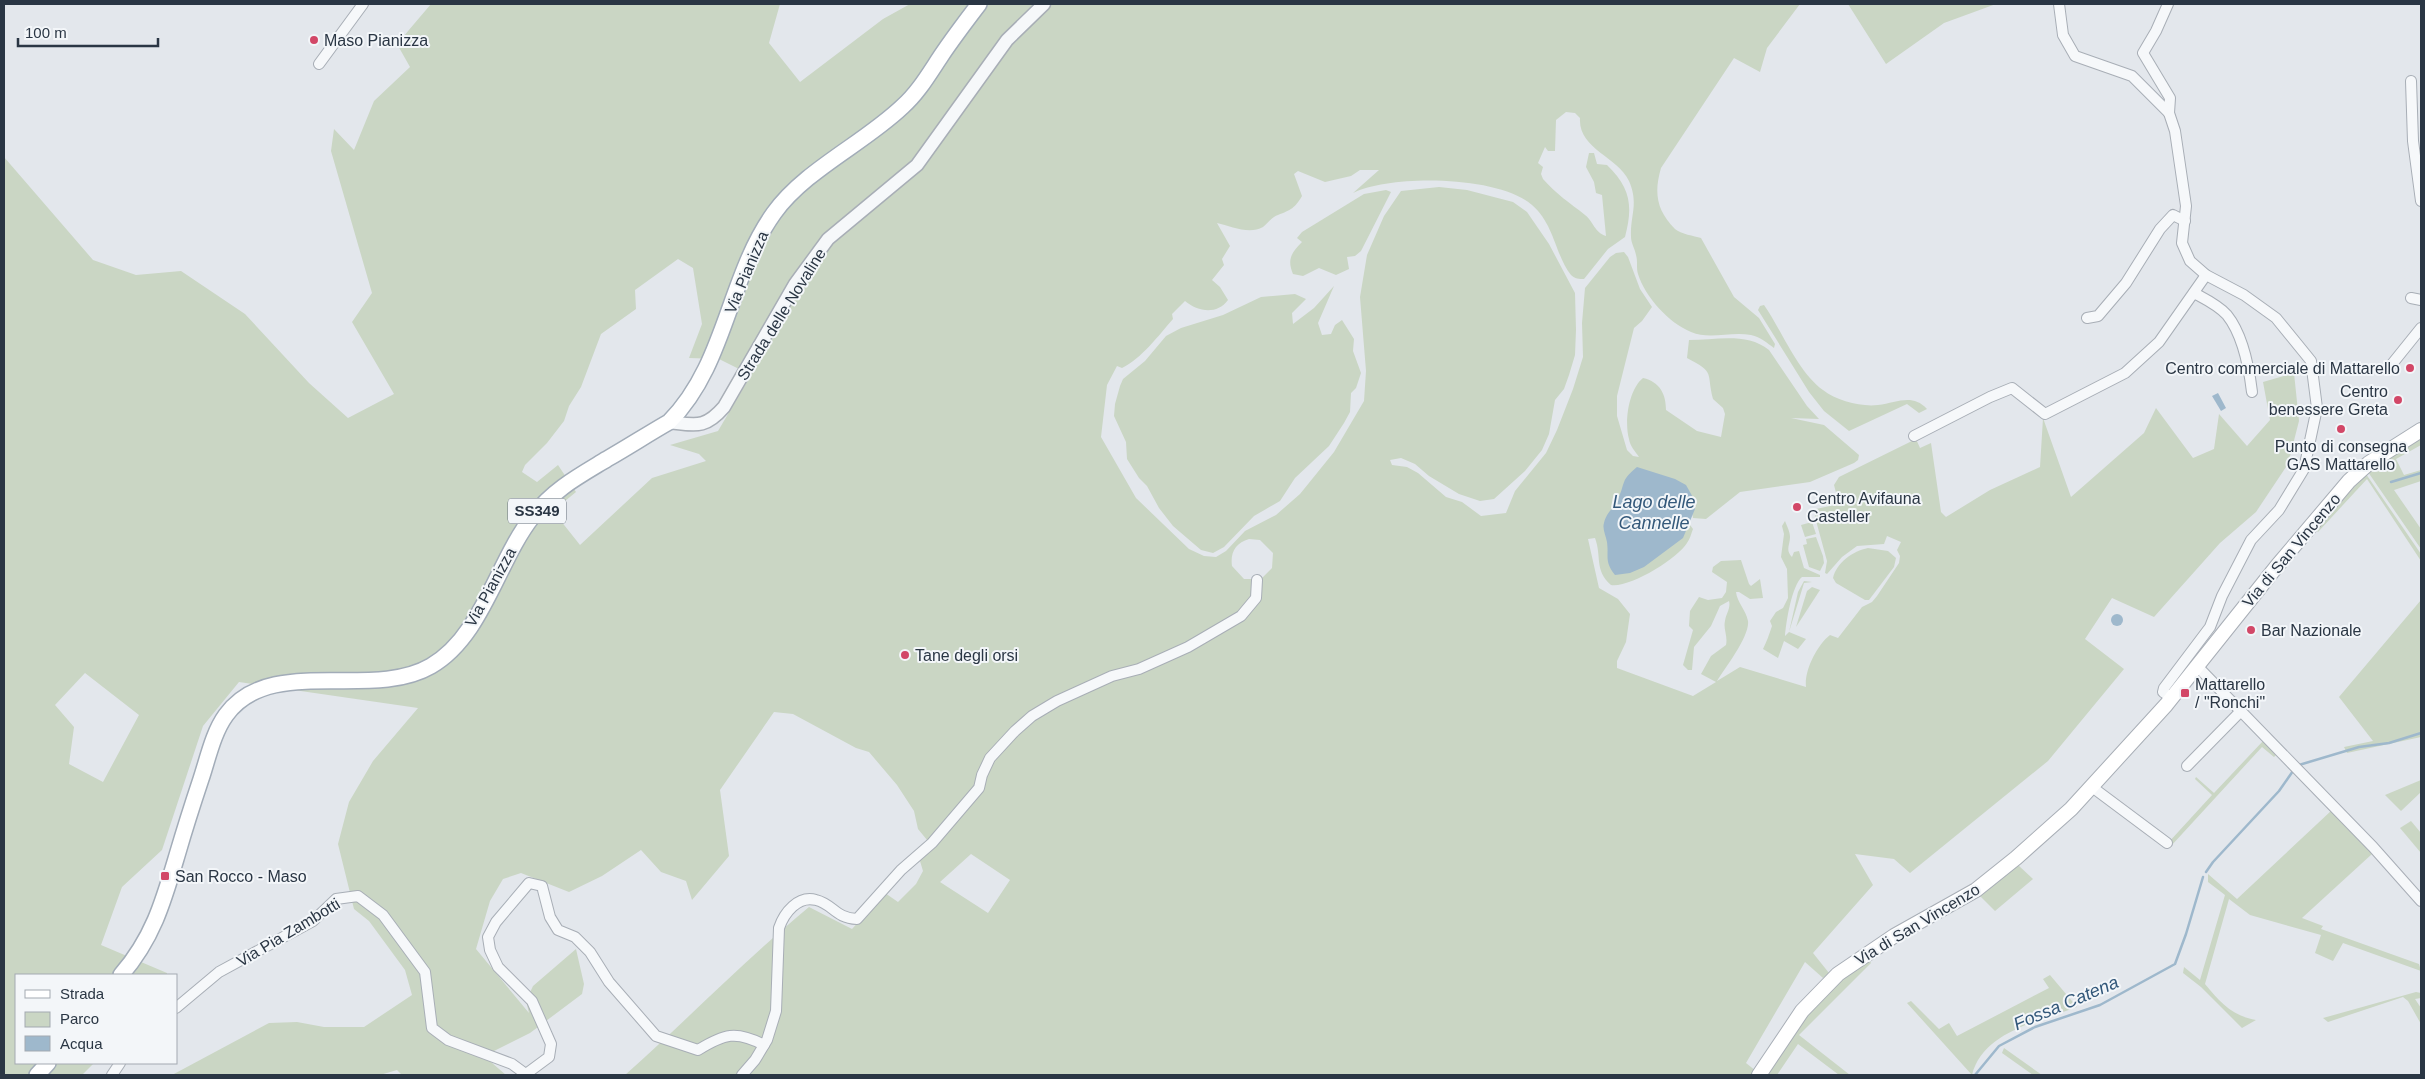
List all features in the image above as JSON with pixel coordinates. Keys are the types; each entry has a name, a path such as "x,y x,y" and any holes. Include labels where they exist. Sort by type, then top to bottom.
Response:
{"main road":[{"name":"Via Pianizza","path":"122,974 151,934 162,906 212,743 224,717 238,700 261,689 281,684 324,680 357,682 401,679 433,665 459,641 480,611 518,536 540,508 562,485 669,422 693,394 703,376 755,245 774,213 792,192 810,177 863,140 903,107 916,92 979,4"},
{"name":"Via di San Vincenzo","path":"1759,1075 1802,1011 1838,974 1887,940 1988,881 2046,832 2092,787 2177,682 2197,666 2277,566 2349,481 2368,464 2421,430"},
{"path":"37,1075 47,1064"}],"street":[{"path":"319,64 363,4"},
{"name":"Strada delle Novaline","path":"669,422 698,424 713,419 724,407 795,284 828,238 917,164 1007,40 1044,4"},
{"path":"2059,4 2063,35 2074,56 2132,76 2169,113"},
{"path":"2168,4 2156,31 2143,53 2170,98 2169,113 2178,149 2186,206 2182,243 2190,261 2206,275 2244,295 2276,318 2311,361 2317,408 2304,469 2279,510 2252,540 2222,596 2210,627 2177,682"},
{"path":"2411,81 2413,141 2421,201"},
{"path":"2087,318 2098,316 2126,283 2160,229 2173,215 2185,221"},
{"path":"1914,436 1990,397 2012,388 2044,414 2125,372 2159,342 2206,275"},
{"path":"2194,293 2215,304 2231,321 2246,357 2252,392"},
{"path":"2388,369 2421,328"},
{"path":"742,1075 764,1045 776,1011 779,928 783,916 800,901 815,900 845,918 857,918 901,870 932,843 979,788 982,775 990,758 1026,721 1057,701 1112,676 1139,669 1188,647 1241,616 1256,598 1256,580"},
{"path":"2197,666 2373,847 2421,901"},
{"path":"2187,766 2240,712"},
{"path":"2092,787 2167,844"},
{"path":"526,1075 549,1057 551,1044 532,1001 498,967 490,950 488,937 496,922 529,883 542,886 550,917 558,930 574,937 590,952 609,982 656,1036 698,1050 730,1035 748,1036 764,1045"},
{"name":"Via Pia Zambotti","path":"178,1006 219,972 313,921 336,899 358,896 383,915 425,972 432,1028 448,1040 512,1064 526,1075"},
{"path":"112,1075 119,1064"}],"green space":[{"path":"431,4 780,4 769,43 800,82 883,19 910,4 1800,4 1767,48 1760,72 1734,58 1661,168 1657,193 1660,208 1675,229 1684,234 1701,238 1734,297 1759,318 1775,344 1774,348 1751,335 1706,335 1691,332 1666,316 1646,292 1637,272 1637,258 1631,239 1634,203 1629,181 1616,165 1591,145 1581,129 1580,118 1575,113 1566,112 1556,120 1555,151 1548,151 1545,147 1538,163 1543,167 1541,174 1543,179 1558,194 1588,218 1599,232 1606,236 1602,195 1596,193 1594,182 1586,167 1589,153 1594,153 1597,164 1607,165 1621,182 1628,198 1629,207 1628,226 1625,237 1608,249 1584,279 1571,275 1540,213 1532,205 1516,195 1496,188 1471,183 1445,181 1393,183 1353,193 1379,170 1360,170 1351,176 1325,182 1298,171 1294,174 1302,196 1295,206 1274,217 1263,227 1246,230 1217,223 1230,246 1222,259 1224,265 1212,280 1220,287 1228,300 1224,305 1213,310 1207,310 1196,308 1185,301 1172,314 1173,319 1143,353 1122,368 1117,366 1107,385 1101,437 1136,498 1189,549 1204,556 1216,557 1226,551 1245,531 1276,515 1300,494 1334,452 1364,401 1366,371 1360,297 1367,255 1384,216 1401,191 1439,187 1467,190 1513,202 1527,212 1549,244 1575,293 1575,355 1564,389 1555,400 1549,434 1542,450 1525,471 1494,499 1480,501 1459,494 1429,476 1415,464 1401,458 1390,460 1392,465 1407,467 1418,473 1446,497 1462,502 1481,516 1506,513 1515,491 1546,453 1573,389 1583,357 1582,323 1585,288 1610,257 1616,253 1624,252 1628,257 1640,289 1652,307 1642,321 1634,328 1617,396 1617,416 1627,450 1633,456 1639,457 1630,442 1628,432 1629,406 1634,390 1643,378 1654,382 1661,390 1665,399 1666,410 1697,431 1721,437 1725,414 1723,408 1713,399 1706,370 1687,358 1689,340 1731,338 1751,341 1769,350 1807,406 1819,419 1791,418 1824,425 1859,455 1858,460 1854,463 1810,482 1740,492 1706,519 1693,518 1689,496 1690,525 1693,529 1687,543 1682,550 1664,564 1629,582 1611,585 1600,569 1595,538 1588,539 1599,588 1618,599 1630,614 1626,642 1617,661 1617,668 1693,696 1716,682 1701,674 1711,656 1726,645 1725,624 1729,601 1720,606 1711,626 1694,647 1692,670 1688,670 1683,665 1693,630 1689,626 1690,611 1699,597 1708,600 1722,598 1726,592 1727,582 1712,572 1713,567 1721,561 1741,560 1751,586 1760,579 1763,598 1750,599 1736,592 1747,617 1748,627 1741,643 1717,681 1740,667 1806,687 1809,666 1820,645 1830,635 1838,638 1862,607 1872,602 1877,596 1899,563 1900,556 1897,550 1901,542 1887,536 1884,544 1857,546 1842,557 1827,574 1825,573 1827,561 1815,517 1816,509 1839,504 1834,485 1839,477 1916,439 1920,448 1931,443 1941,512 1946,517 1990,490 2040,467 2043,418 2071,497 2144,433 2156,408 2193,458 2214,449 2219,414 2247,446 2270,420 2263,382 2294,373 2299,421 2288,464 2256,512 2220,543 2154,617 2112,598 2085,639 2124,669 2048,761 1910,873 1894,859 1855,854 1873,885 1813,953 1829,973 1823,978 1805,962 1746,1063 1756,1071 1753,1075 625,1075 809,907 852,929 885,893 898,902 916,884 923,871 920,861 932,846 918,829 914,811 897,785 869,752 856,748 793,714 774,712 720,790 729,856 692,900 686,881 661,872 641,850 602,876 569,892 521,873 503,879 490,901 476,949 529,1013 526,1001 533,986 576,949 584,984 582,994 530,1033 484,1056 506,1075 402,1075 397,1070 380,1075 172,1075 269,1023 297,1022 324,1027 364,1027 412,995 405,970 369,921 354,909 338,844 349,802 373,761 418,708 239,682 203,726 162,850 122,887 101,945 167,974 15,974 15,1064 93,1064 82,1075 4,1075 4,157 93,260 136,275 181,271 245,314 309,383 348,418 394,394 352,322 372,293 331,151 334,129 354,150 374,101 410,67 397,44","holes":["678,259 693,268 702,324 689,358 719,359 751,375 718,431 670,445 699,454 706,461 652,478 580,545 553,511 576,492 558,465 537,482 522,472 525,465 547,443 564,421 569,406 581,387 601,334 636,309 635,290","1249,539 1260,540 1273,553 1272,568 1261,579 1244,579 1232,566 1233,552 1237,546","85,673 139,715 103,782 69,764 74,727 55,705","971,854 1010,880 988,913 940,882"]},
{"path":"1848,4 1996,4 1944,23 1886,64"},
{"path":"1386,190 1391,192 1361,251 1355,256 1347,257 1349,269 1336,275 1319,268 1303,276 1293,274 1290,261 1293,253 1302,242 1297,238 1302,232 1364,194"},
{"path":"1334,286 1318,323 1322,335 1331,334 1335,325 1342,320 1354,339 1353,351 1361,373 1356,388 1351,393 1350,412 1329,446 1295,478 1280,501 1254,516 1224,547 1213,553 1201,550 1173,526 1127,459 1126,442 1114,416 1115,404 1123,379 1145,361 1166,336 1181,328 1223,315 1261,297 1295,294 1306,299 1292,313 1293,324 1314,308"},
{"path":"1764,305 1806,373 1829,394 1842,400 1864,405 1878,405 1910,400 1916,401 1927,409 1919,413 1907,404 1849,431 1824,411 1809,392 1758,310 1760,306"},
{"path":"2421,438 2421,445 2396,459 2404,475 2421,470 2421,481 2394,490 2421,529 2421,549 2368,472"},
{"path":"2366,474 2421,554 2421,561 2367,479 2318,532 2316,530"},
{"path":"1785,521 1790,535 1788,550 1790,554 1792,557 1794,552 1799,551 1804,568 1820,575 1820,577 1802,577 1798,581 1790,604 1785,636 1789,632 1806,639 1798,649 1784,641 1778,658 1763,649 1772,626 1770,621 1776,612 1783,608 1788,598 1787,569 1781,557 1784,534 1782,526"},
{"path":"1812,522 1816,534 1805,537 1801,525"},
{"path":"1816,537 1824,563 1820,571 1809,567 1803,545 1807,544 1806,539"},
{"path":"1868,548 1888,551 1896,558 1894,567 1869,600 1865,600 1836,583 1833,578 1838,567 1846,558"},
{"path":"1804,581 1812,582 1804,583 1789,632 1798,592"},
{"path":"1812,587 1820,590 1796,627 1807,591"},
{"path":"2421,600 2421,737 2347,753 2344,747 2373,741 2339,697"},
{"path":"2263,741 2276,755 2274,757 2262,747 2171,846 2168,843 2212,795 2195,779 2196,777 2214,793"},
{"path":"2421,780 2421,792 2401,811 2385,795"},
{"path":"2332,810 2388,867 2372,854 2302,918 2323,926 2321,929 2419,964 2421,971 2343,943 2333,961 2315,953 2321,935 2250,915 2229,899 2205,984 2233,1012 2256,1020 2242,1028 2201,987 2183,973 2184,967 2200,980 2225,895 2208,882 2208,874 2237,899"},
{"path":"2411,821 2421,833 2421,853 2400,828"},
{"path":"2018,865 2033,879 1995,911 1978,894"},
{"path":"1868,958 1871,963 1799,1035 1850,1075 1839,1075 1798,1044 1777,1075 1765,1075 1798,1027 1823,997"},
{"path":"2050,975 2077,1007 2030,1023 2000,1038 1978,1060 1972,1075 1907,1003 1911,1001 1939,1029 1949,1023 1957,1036 2049,988 2043,979"},
{"path":"2416,992 2421,993 2421,998 2415,999 2421,1008 2421,1024 2408,1001 2403,997 2328,1022 2323,1018"},
{"path":"2004,1048 2042,1075 2033,1075 2002,1053"}],"water":[{"path":"2218,393 2226,408 2221,411 2212,396"},
{"name":"Lago delle Cannelle","path":"1637,467 1675,479 1686,485 1695,501 1695,509 1683,538 1644,567 1630,573 1615,575 1608,562 1604,530 1605,519 1618,499 1626,479"},
{"path":"2117,614 2123,620 2117,626 2111,620"}],"waterway":[{"path":"2391,482 2421,473"},
{"name":"Fossa Catena","path":"2299,765 2359,747 2389,743 2421,733"},
{"name":"Fossa Catena","path":"2206,872 2279,791 2293,771"},
{"name":"Fossa Catena","path":"1975,1075 1999,1046 2035,1027 2100,1005 2175,964 2203,877"}],"place":[{"name":"Maso Pianizza","path":"314,40"},
{"name":"Centro commerciale di Mattarello","path":"2410,368"},
{"name":"Centro benessere Greta","path":"2398,400"},
{"name":"Punto di consegna GAS Mattarello","path":"2341,429"},
{"name":"Centro Avifauna Casteller","path":"1797,507"},
{"name":"Bar Nazionale","path":"2251,630"},
{"name":"Tane degli orsi","path":"905,655"},
{"name":"Mattarello / \"Ronchi\"","path":"2185,693"},
{"name":"San Rocco - Maso","path":"165,876"}]}
